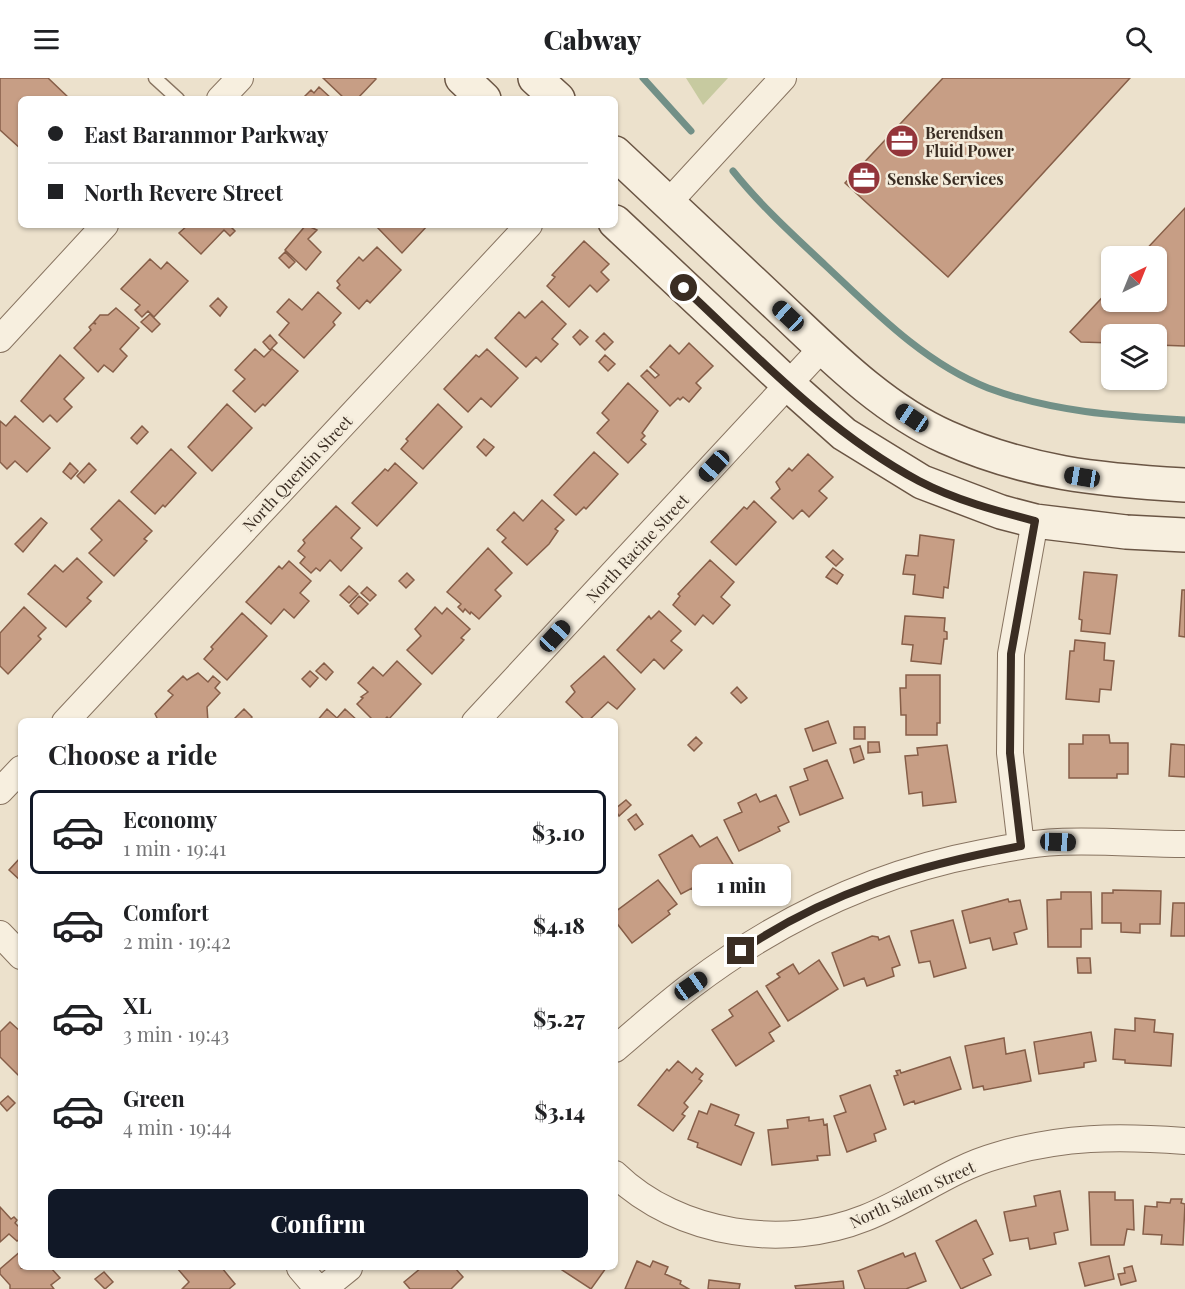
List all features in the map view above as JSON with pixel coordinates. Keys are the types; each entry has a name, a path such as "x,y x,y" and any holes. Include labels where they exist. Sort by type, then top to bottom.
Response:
{"street":[{"path":"223,96 240,78"},
{"path":"462,78 481,96"},
{"path":"536,78 555,96"},
{"path":"668,203 783,78"},
{"path":"618,156 822,348 875,393 912,418 944,436 983,452 1055,473 1185,484"},
{"path":"618,225 789,386 844,434 922,482 1001,512 1035,521 1126,532 1185,535"},
{"path":"0,339 102,228"},
{"name":"North Quentin Street","path":"69,718 526,228"},
{"name":"North Racine Street","path":"479,718 822,348"},
{"path":"1021,846 1010,753 1011,654 1035,521"},
{"path":"0,791 18,772"},
{"path":"618,1047 691,986 754,942 818,907 878,881 956,858 1021,846 1058,842 1185,844"},
{"path":"0,934 18,953"},
{"name":"North Salem Street","path":"618,1176 662,1207 705,1224 748,1233 797,1235 844,1226 867,1217 955,1172 994,1156 1038,1145 1078,1138 1122,1137 1185,1141"},
{"path":"302,1270 318,1289"},
{"path":"323,1289 347,1270"}],"lane":[{"path":"155,78 175,96"}],"green space":[{"path":"686,78 728,78 703,105"}],"building":[{"path":"0,78 48,78 67,96 18,96 18,146 0,130"},
{"path":"323,78 376,79 360,96 342,96"},
{"path":"943,78 1130,78 948,277 845,183"},
{"path":"319,87 329,96 305,96 311,90 314,93"},
{"path":"1185,208 1185,346 1167,345 1167,324 1101,324 1101,343 1081,342 1070,332 1101,299 1101,312 1167,312 1167,246 1149,246"},
{"path":"185,228 232,228 235,231 230,236 224,230 201,254 179,233"},
{"path":"303,228 317,230 308,239 321,252 306,270 285,250"},
{"path":"378,228 425,228 402,253"},
{"path":"584,241 609,264 601,272 609,280 597,292 590,285 569,307 547,286 555,277 552,275"},
{"path":"377,247 401,270 370,303 367,300 359,309 337,288 340,285 337,281 359,257 363,261"},
{"path":"285,252 295,262 289,268 279,258"},
{"path":"150,259 161,269 167,262 188,281 154,317 148,311 142,317 135,310 140,305 121,289"},
{"path":"318,292 341,313 333,322 335,325 304,358 279,335 289,323 277,312 289,299 302,310"},
{"path":"218,298 227,307 220,316 210,306"},
{"path":"542,301 566,324 552,339 558,344 541,362 536,357 526,367 495,338 519,312 525,318"},
{"path":"116,308 139,328 120,349 127,356 113,372 104,365 98,372 74,348 91,330 89,327 93,323 96,324 94,322 100,315 108,315"},
{"path":"150,314 160,324 152,332 141,322"},
{"path":"580,330 588,337 580,345 573,337"},
{"path":"604,333 613,342 605,350 596,341"},
{"path":"270,335 277,343 270,350 263,342"},
{"path":"689,343 713,366 696,383 701,388 689,402 683,397 680,400 678,398 670,406 641,376 647,370 655,378 659,375 650,367 670,345 679,354"},
{"path":"255,349 264,357 272,349 298,371 265,406 263,404 255,412 233,391 245,379 235,370"},
{"path":"487,349 518,378 491,407 481,398 468,412 444,389 476,355 479,357"},
{"path":"60,355 84,378 64,399 72,407 57,422 50,415 43,422 21,401"},
{"path":"605,355 615,364 608,371 599,362"},
{"path":"628,383 658,411 642,433 645,436 641,440 646,444 628,463 597,433 609,420 602,413"},
{"path":"227,404 252,428 212,471 188,447"},
{"path":"438,404 462,427 423,469 401,449 408,441 406,439"},
{"path":"15,416 50,448 27,472 15,461 7,469 0,462 0,421 6,426"},
{"path":"142,426 148,432 137,444 131,438"},
{"path":"484,439 494,447 486,456 477,447"},
{"path":"171,449 196,473 165,507 163,505 155,514 131,492"},
{"path":"594,452 618,474 586,509 584,507 576,515 554,495"},
{"path":"808,454 833,477 819,491 827,498 809,517 802,510 793,519 771,498 780,489 776,482 789,468 792,471"},
{"path":"70,463 78,471 71,479 63,472"},
{"path":"89,463 96,470 84,483 77,476"},
{"path":"395,463 417,483 377,526 352,503 385,469 388,471"},
{"path":"119,500 152,531 144,539 147,541 114,576 89,553 102,540 91,529"},
{"path":"542,500 564,520 555,529 558,531 549,544 527,565 502,542 506,538 497,530 514,512 523,521"},
{"path":"754,501 776,522 736,565 711,542 744,507 747,509"},
{"path":"336,506 360,528 351,538 362,548 341,571 330,560 320,571 316,568 311,573 300,563 305,557 298,551 305,543 303,540"},
{"path":"41,518 47,523 23,552 15,544"},
{"path":"920,535 954,540 948,588 944,587 943,598 913,594 915,575 903,574 906,555 918,556"},
{"path":"488,548 512,573 495,590 501,596 479,619 465,609 463,612 458,607 461,604 447,592"},
{"path":"833,550 843,559 836,566 826,557"},
{"path":"77,558 102,582 87,598 91,601 66,627 28,594 55,565 63,572"},
{"path":"710,560 734,582 721,597 730,605 713,624 703,615 695,625 673,605 680,596 678,594"},
{"path":"289,561 311,581 300,593 309,601 294,618 284,609 271,624 246,602 279,566 282,569"},
{"path":"833,568 843,575 837,584 826,577"},
{"path":"1084,572 1117,575 1110,634 1081,631 1082,620 1079,619"},
{"path":"407,573 414,580 406,588 399,581"},
{"path":"349,586 358,594 349,603 340,595"},
{"path":"367,587 376,595 370,601 361,593"},
{"path":"1182,590 1185,590 1185,637 1179,636"},
{"path":"359,596 368,604 358,614 350,606"},
{"path":"24,607 46,628 38,636 41,639 8,674 0,666 0,633"},
{"path":"435,607 442,614 447,608 470,629 461,638 464,640 432,674 407,650 421,636 415,629"},
{"path":"659,611 681,631 671,641 682,650 664,669 654,659 641,673 617,650 649,616 651,619"},
{"path":"242,613 267,636 227,680 204,659 213,649 211,647"},
{"path":"905,616 945,618 944,631 947,632 947,639 944,639 941,664 911,661 913,645 902,644"},
{"path":"1075,640 1105,643 1104,660 1114,661 1111,690 1100,689 1099,702 1066,699 1070,651 1074,651"},
{"path":"604,656 635,689 617,709 608,702 591,718 583,718 566,702 575,692 571,686"},
{"path":"397,661 421,684 390,718 371,718 357,704 368,692 358,683 373,667 383,676"},
{"path":"324,663 333,672 326,680 316,671"},
{"path":"310,671 318,678 310,687 302,679"},
{"path":"198,673 208,682 213,676 220,682 215,688 220,693 207,707 208,718 157,718 155,714 173,695 168,691 183,676 187,680"},
{"path":"906,675 940,675 940,723 937,723 937,735 906,735 906,715 901,715 900,688 906,688"},
{"path":"737,687 747,698 741,703 731,693"},
{"path":"244,709 252,717 251,718 235,718"},
{"path":"327,709 337,718 319,718"},
{"path":"345,709 355,718 337,718"},
{"path":"828,721 836,743 813,751 805,729"},
{"path":"854,727 865,727 865,739 854,739"},
{"path":"1083,735 1109,735 1110,743 1128,743 1128,774 1117,774 1117,778 1069,778 1069,744 1083,744"},
{"path":"696,737 702,743 694,751 688,745"},
{"path":"868,742 879,742 880,752 868,753"},
{"path":"1171,744 1185,745 1185,777 1169,776"},
{"path":"947,745 956,802 923,806 922,792 909,794 905,756 918,755 917,748"},
{"path":"860,746 864,759 854,763 850,749"},
{"path":"827,760 843,798 800,815 790,787 808,780 804,769"},
{"path":"756,794 760,802 776,795 789,822 778,827 780,831 739,851 724,820 742,812 738,803"},
{"path":"626,800 631,805 619,816 618,807"},
{"path":"636,814 643,824 635,830 628,820"},
{"path":"692,835 700,847 717,837 734,866 693,891 692,888 681,894 659,855"},
{"path":"18,860 18,878 9,870"},
{"path":"658,880 677,904 668,911 670,914 632,943 618,925 618,910"},
{"path":"1113,890 1161,891 1160,924 1140,924 1140,933 1121,932 1121,923 1102,923 1102,893 1113,893"},
{"path":"1061,892 1091,892 1092,929 1081,929 1081,947 1048,947 1047,900 1061,899"},
{"path":"1008,899 1009,902 1020,900 1027,929 1014,933 1017,944 993,950 990,938 970,943 962,911"},
{"path":"1173,903 1185,903 1185,936 1171,936"},
{"path":"953,920 966,968 934,977 930,961 919,963 911,931"},
{"path":"872,936 878,937 879,940 889,936 900,965 892,968 894,976 867,986 864,978 844,986 832,953"},
{"path":"1077,958 1090,958 1091,973 1078,973"},
{"path":"819,960 838,989 788,1021 766,986 780,977 777,974 793,964 799,974"},
{"path":"757,991 780,1026 769,1033 774,1041 736,1066 712,1030 733,1016 729,1010"},
{"path":"1135,1018 1155,1020 1154,1032 1173,1034 1171,1066 1125,1063 1125,1060 1113,1059 1115,1029 1135,1031"},
{"path":"10,1022 18,1029 18,1075 0,1057 0,1032"},
{"path":"1091,1032 1096,1061 1084,1063 1084,1067 1039,1074 1034,1042"},
{"path":"1004,1038 1006,1054 1025,1050 1031,1081 984,1090 983,1086 973,1088 965,1046"},
{"path":"950,1057 961,1089 915,1104 914,1101 904,1105 894,1076 898,1075 896,1071 900,1070 901,1073"},
{"path":"678,1061 692,1073 696,1068 703,1074 699,1079 702,1081 684,1103 688,1107 682,1114 685,1116 673,1131 638,1105 667,1069 669,1071"},
{"path":"870,1085 886,1129 874,1134 876,1141 847,1152 834,1116 846,1112 840,1096"},
{"path":"8,1096 15,1103 7,1111 0,1103"},
{"path":"711,1104 739,1115 735,1125 754,1133 741,1165 697,1147 698,1143 688,1139 699,1111 707,1114"},
{"path":"809,1117 809,1121 823,1119 824,1125 827,1124 830,1155 817,1156 818,1160 772,1165 768,1130 788,1128 787,1120"},
{"path":"1060,1191 1068,1230 1054,1233 1056,1244 1030,1249 1028,1238 1010,1241 1004,1212 1036,1206 1034,1196"},
{"path":"1089,1192 1115,1192 1115,1200 1133,1200 1134,1230 1127,1229 1124,1245 1091,1245"},
{"path":"1171,1199 1182,1199 1181,1203 1185,1204 1183,1245 1161,1244 1162,1235 1143,1234 1145,1206 1157,1207 1157,1202 1170,1203"},
{"path":"0,1207 11,1219 14,1217 17,1220 15,1223 18,1226 18,1240 9,1234 0,1242"},
{"path":"976,1220 993,1254 983,1259 991,1275 961,1289 936,1241"},
{"path":"903,1253 905,1257 915,1253 926,1281 906,1289 865,1289 858,1271"},
{"path":"18,1254 18,1270 53,1270 60,1278 51,1285 54,1289 10,1289 10,1285 0,1274 0,1269"},
{"path":"1109,1256 1114,1279 1085,1286 1079,1263"},
{"path":"637,1261 650,1267 653,1261 668,1267 665,1274 681,1281 680,1284 689,1289 625,1289"},
{"path":"1132,1266 1136,1281 1121,1285 1118,1274 1125,1273 1124,1268"},
{"path":"179,1270 224,1270 235,1284 229,1289 182,1289 189,1282"},
{"path":"419,1270 457,1270 463,1277 451,1289 410,1289 404,1282"},
{"path":"562,1270 605,1270 591,1289"},
{"path":"104,1272 113,1282 105,1289 95,1279"},
{"path":"709,1280 740,1284 739,1289 708,1289"},
{"path":"843,1281 844,1289 796,1289 795,1286"}],"waterway":[{"path":"643,78 691,131"},
{"path":"733,171 778,220 881,318 942,365 988,388 1036,403 1085,412 1185,420"}],"place":[{"name":"Berendsen Fluid Power","path":"902,141"},
{"name":"Senske Services","path":"864,178"}],"route":[{"path":"684,288 844,434 922,482 965,500 1035,521 1011,654 1010,753 1021,846 956,858 878,881 788,922 741,951"}]}
